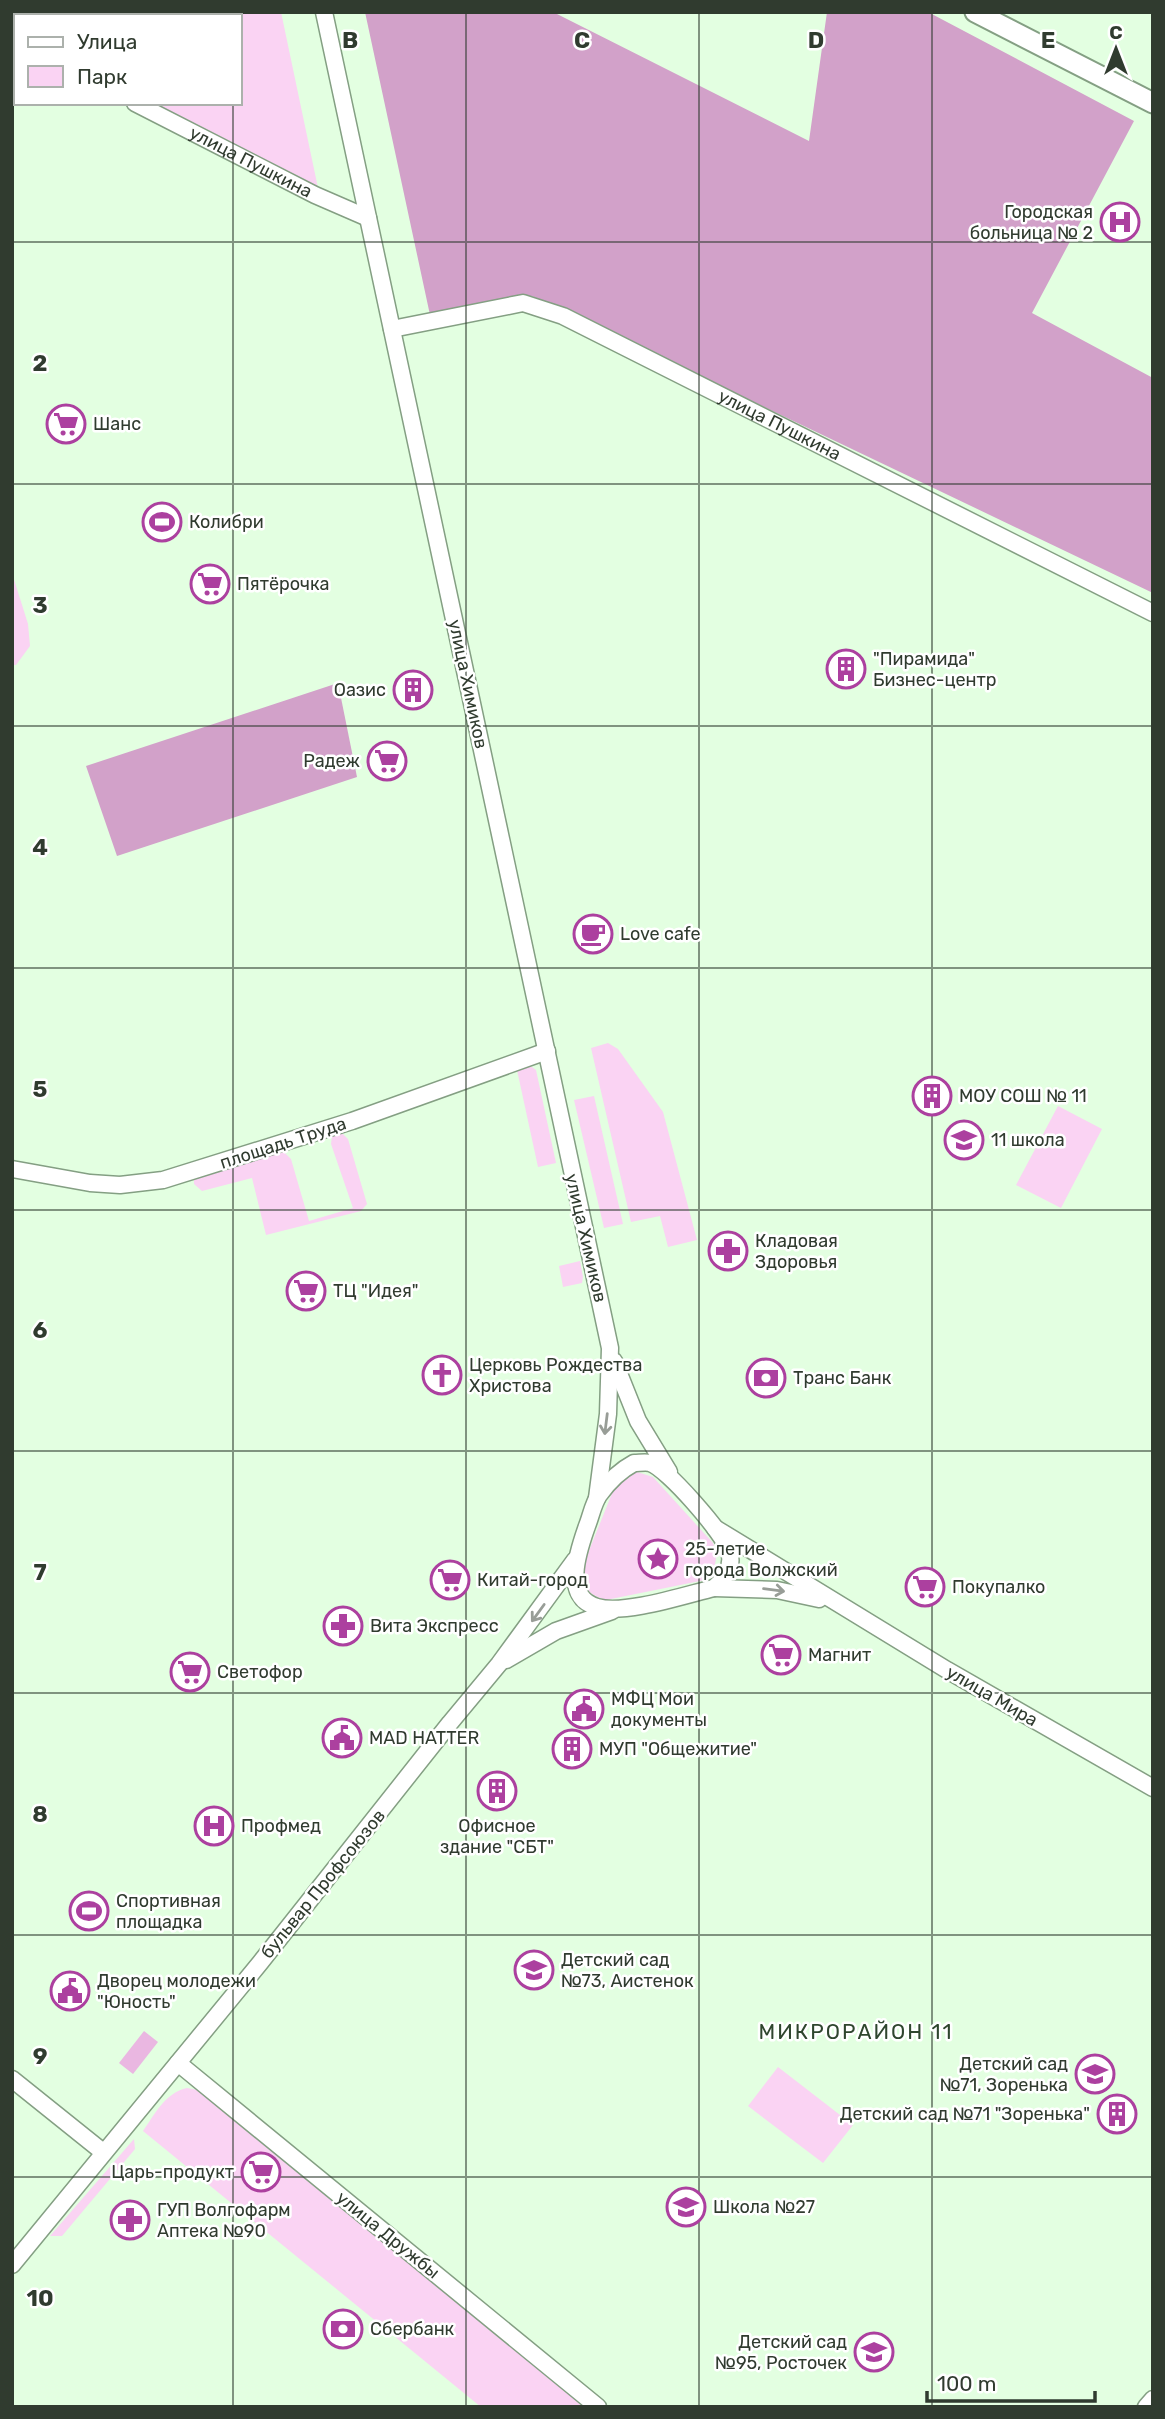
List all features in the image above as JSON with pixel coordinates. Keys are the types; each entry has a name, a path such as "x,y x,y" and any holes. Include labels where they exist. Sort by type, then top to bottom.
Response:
{"main road":[{"path":"975,12 1153,103"}],"street":[{"name":"улица Химиков","path":"324,12 611,1356 638,1421 674,1480"},
{"name":"улица Пушкина","path":"139,105 315,195 368,218"},
{"name":"улица Пушкина","path":"392,329 523,303 563,316 1153,613"},
{"name":"площадь Труда","path":"12,1169 90,1183 120,1185 163,1180 352,1121 547,1051"},
{"name":"улица Химиков","path":"597,1498 608,1414 611,1356"},
{"path":"634,1462 652,1463 674,1480 715,1528 729,1551 730,1569 723,1581 714,1588 614,1610 594,1606 582,1597 576,1582 575,1560 597,1498 617,1473 634,1462"},
{"name":"улица Мира","path":"715,1528 956,1675 1153,1788"},
{"name":"бульвар Профсоюзов","path":"12,2265 499,1664 575,1560"},
{"name":"улица Мира","path":"714,1588 777,1590 832,1601"},
{"name":"бульвар Профсоюзов","path":"499,1664 555,1631 614,1610"},
{"name":"улица Дружбы","path":"177,2063 598,2407"},
{"path":"12,2079 103,2152"},
{"path":"1146,2407 1153,2399"}],"green space":[{"path":"12,12 281,12 318,188 156,105 242,105 242,14 14,14 14,33"},
{"path":"12,573 28,624 30,646 16,665 12,665"},
{"path":"608,1043 618,1049 663,1112 697,1240 668,1247 660,1216 631,1222 591,1048"},
{"path":"529,1065 536,1070 556,1163 538,1167 517,1070"},
{"path":"594,1096 623,1224 604,1228 574,1100"},
{"path":"1058,1106 1102,1129 1061,1208 1016,1185"},
{"path":"342,1133 348,1139 367,1204 361,1211 266,1235 252,1178 202,1191 194,1184 194,1178 278,1150 291,1159 309,1221 353,1208 331,1144 332,1136"},
{"path":"580,1261 582,1283 563,1287 559,1266"},
{"path":"634,1471 653,1477 713,1543 715,1563 705,1580 606,1600 587,1589 582,1568 617,1481"},
{"path":"778,2067 853,2125 823,2163 748,2106"},
{"path":"187,2088 198,2090 584,2407 481,2407 143,2131 167,2099"},
{"path":"134,2139 135,2149 62,2236 50,2236"}],"shaded area":[{"path":"365,12 553,12 809,141 827,12 928,12 1134,121 1032,313 1153,378 1153,593 532,296 430,315"},
{"path":"338,683 357,777 117,856 86,766"},
{"path":"144,2031 158,2042 133,2074 119,2063"}],"place":[{"name":"Городская больница № 2","path":"1120,222"},
{"name":"Шанс","path":"66,424"},
{"name":"Колибри","path":"162,522"},
{"name":"Пятёрочка","path":"210,584"},
{"name":"\"Пирамида\" Бизнес-центр","path":"846,669"},
{"name":"Оазис","path":"413,690"},
{"name":"Радеж","path":"387,761"},
{"name":"Love cafe","path":"593,934"},
{"name":"МОУ СОШ № 11","path":"932,1096"},
{"name":"11 школа","path":"964,1140"},
{"name":"Кладовая Здоровья","path":"728,1251"},
{"name":"ТЦ \"Идея\"","path":"306,1291"},
{"name":"Церковь Рождества Христова","path":"442,1375"},
{"name":"Транс Банк","path":"766,1378"},
{"name":"25-летие города Волжский","path":"658,1559"},
{"name":"Китай-город","path":"450,1580"},
{"name":"Покупалко","path":"925,1587"},
{"name":"Вита Экспресс","path":"343,1626"},
{"name":"Магнит","path":"781,1655"},
{"name":"Светофор","path":"190,1672"},
{"name":"МФЦ Мои документы","path":"584,1709"},
{"name":"MAD HATTER","path":"342,1738"},
{"name":"МУП \"Общежитие\"","path":"572,1749"},
{"name":"Офисное здание \"СБТ\"","path":"497,1791"},
{"name":"Профмед","path":"214,1826"},
{"name":"Спортивная площадка","path":"89,1911"},
{"name":"Детский сад №73, Аистенок","path":"534,1970"},
{"name":"Дворец молодежи \"Юность\"","path":"70,1991"},
{"name":"Детский сад №71, Зоренька","path":"1095,2074"},
{"name":"Детский сад №71 \"Зоренька\"","path":"1117,2114"},
{"name":"Царь-продукт","path":"261,2172"},
{"name":"Школа №27","path":"686,2207"},
{"name":"ГУП Волгофарм Аптека №90","path":"130,2220"},
{"name":"Сбербанк","path":"343,2329"},
{"name":"Детский сад №95, Росточек","path":"874,2352"}],"district":[{"name":"МИКРОРАЙОН 11","path":"856,2031"}]}
